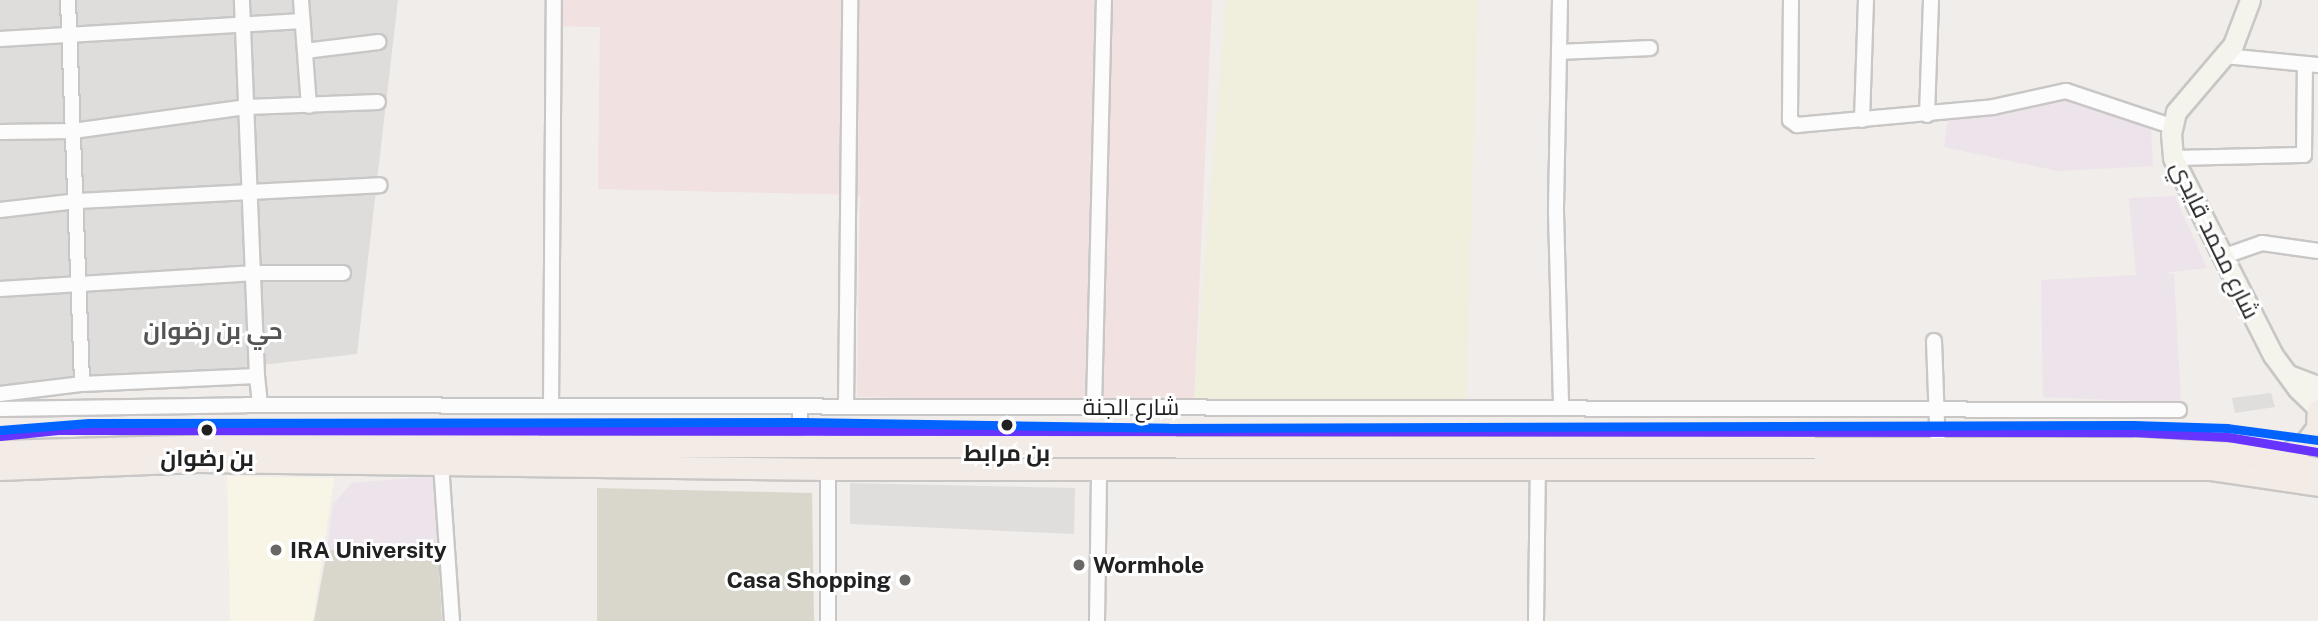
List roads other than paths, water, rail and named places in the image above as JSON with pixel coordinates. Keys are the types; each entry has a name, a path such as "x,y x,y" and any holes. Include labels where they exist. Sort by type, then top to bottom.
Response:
{"main road":[{"path":"2171,125 2181,104 2225,56 2250,0"},
{"name":"شارع محمد قايدي","path":"2171,125 2173,158 2222,257 2285,372 2318,409"},
{"path":"2285,372 2318,386"},
{"path":"2281,458 2305,444 2316,441 2318,409"},
{"path":"0,451 201,445 1938,451 2140,448 2281,458 2318,469"},
{"path":"0,469 89,462 1099,470 1538,467 2210,468 2318,485"}],"street":[{"path":"68,0 78,201 82,384"},
{"path":"242,0 260,405"},
{"path":"301,0 309,106"},
{"path":"551,406 554,0"},
{"path":"846,407 850,0"},
{"path":"1094,407 1104,0"},
{"path":"1560,0 1556,212 1561,408"},
{"path":"1791,0 1790,120 1797,125 1927,115 2066,91 2171,125"},
{"path":"1862,120 1866,0"},
{"path":"1927,115 1931,0"},
{"path":"0,40 302,20"},
{"path":"305,51 378,42"},
{"path":"1559,51 1650,48"},
{"path":"2173,158 2304,155 2311,64 2225,56"},
{"path":"0,132 73,131 247,107 378,102"},
{"path":"0,210 78,201 251,194 380,185"},
{"path":"2222,257 2262,243 2318,251"},
{"path":"0,289 78,282 256,273 343,273"},
{"path":"1934,341 1938,451"},
{"path":"0,394 82,384 257,376"},
{"name":"شارع الجنة","path":"0,409 260,405 2179,410"},
{"path":"800,408 800,424 814,440 829,447"},
{"path":"775,446 800,424"},
{"path":"441,464 452,621"},
{"path":"1536,621 1538,467"},
{"path":"828,469 828,621"},
{"path":"1097,621 1099,470"}],"place":[{"name":"بن مرابط","path":"1007,425"},
{"name":"بن رضوان","path":"207,430"},
{"name":"IRA University","path":"276,550"},
{"name":"Wormhole","path":"1079,565"},
{"name":"Casa Shopping","path":"905,580"}],"district":[{"name":"حي بن رضوان","path":"213,331"}]}
